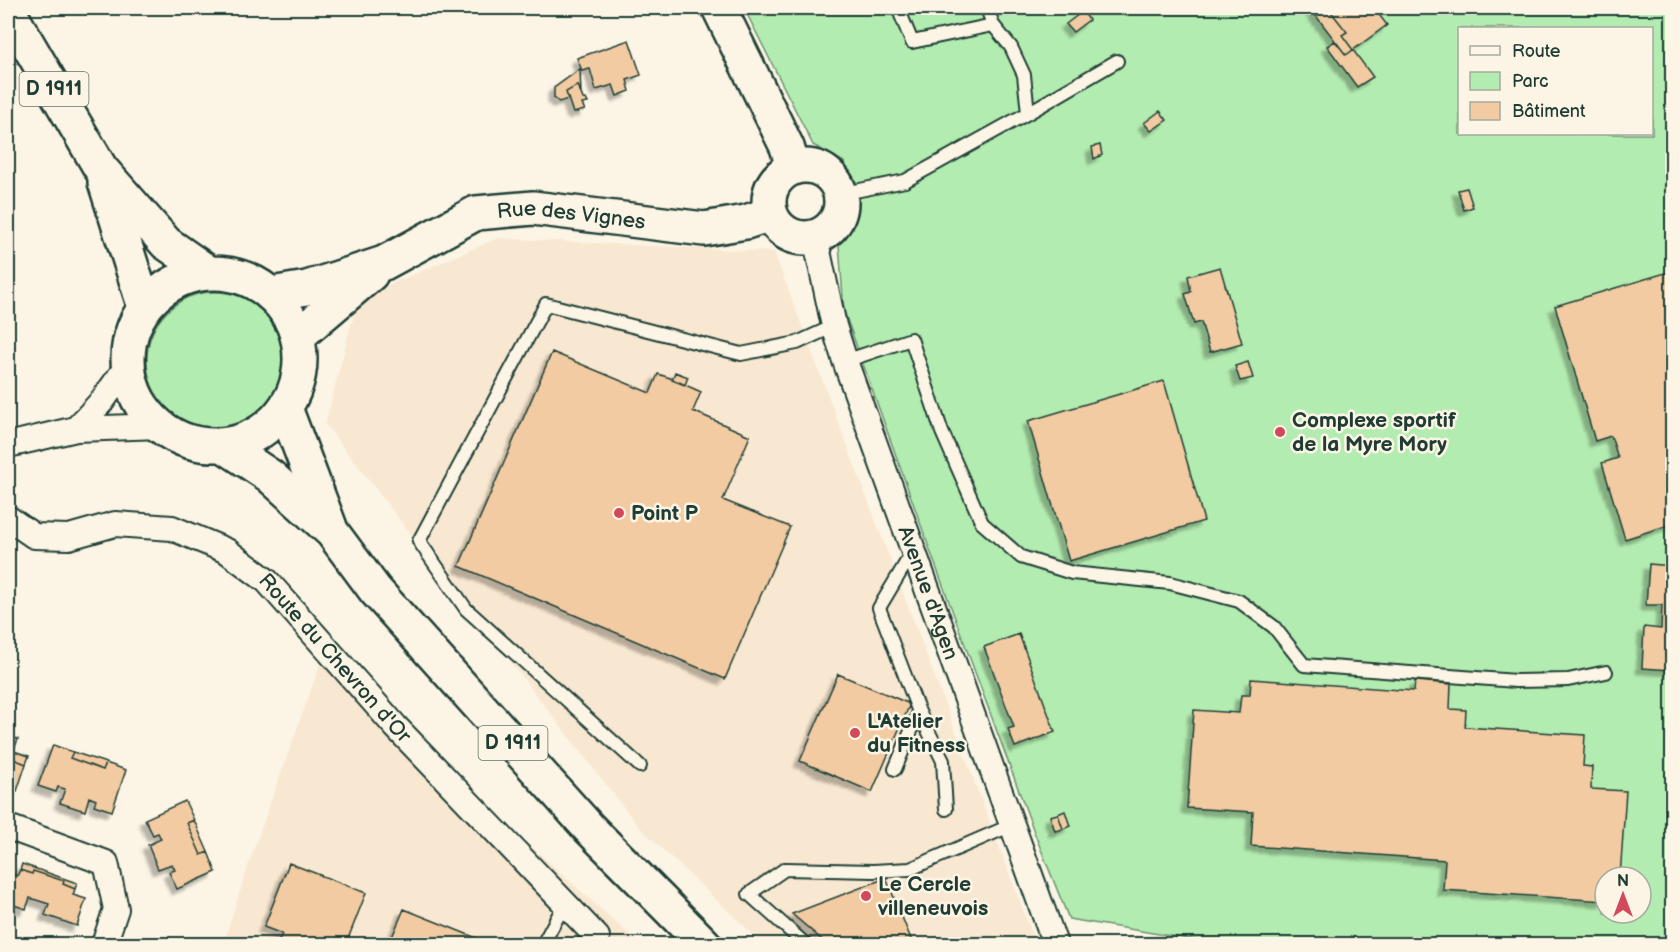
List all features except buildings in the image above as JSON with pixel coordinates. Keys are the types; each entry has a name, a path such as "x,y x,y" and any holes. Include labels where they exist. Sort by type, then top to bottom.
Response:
{"main road":[{"path":"719,8 787,147 793,167"},
{"name":"D 1911","path":"8,9 101,169 166,243 209,273"},
{"path":"805,165 817,167 828,173 836,182 840,194 841,204 833,224 825,232 815,237 793,236 776,224 770,214 768,202 775,180 783,172 793,167 805,165"},
{"name":"D 1911","path":"101,169 145,308"},
{"name":"Rue des Vignes","path":"271,294 307,288 384,263 476,213 533,208 704,229 746,222 770,214"},
{"name":"Rue des Vignes","path":"298,336 384,263"},
{"path":"209,273 231,274 252,282 271,294 288,313 298,336 301,362 297,386 285,408 268,426 247,439 223,445 201,444 180,438 161,426 144,410 133,388 128,365 129,345 135,325 145,308 163,290 185,278 209,273"},
{"name":"D 1911","path":"285,408 332,532"},
{"name":"D 1911","path":"223,445 270,476 332,532 375,590 589,828 704,945"}],"street":[{"name":"Avenue d'Agen","path":"815,237 834,326 845,362 1055,945"},
{"path":"76,429 103,400 128,365"},
{"path":"8,445 76,429 161,426"},
{"name":"Route du Chevron d'Or","path":"8,519 34,536 69,537 115,524 172,528 227,551 267,581 396,727 597,937"},
{"path":"8,827 106,863 116,909 104,945"}],"lane":[{"path":"898,8 912,42 993,25"},
{"path":"987,8 993,25 1011,47 1024,75 1028,113"},
{"path":"840,194 905,181 1028,113 1117,60"},
{"path":"640,766 466,609 419,541 546,304 741,354 797,343 834,326"},
{"path":"845,362 911,339 942,432 982,523 1021,557 1072,573 1170,583 1239,601 1274,627 1304,665 1516,681 1568,680 1606,672"},
{"path":"913,551 879,608 919,712 943,762 946,810"},
{"path":"895,769 919,712"},
{"path":"806,945 749,894 785,869 873,871 910,869 1012,825"},
{"path":"543,945 564,905"}],"shaded area":[{"path":"498,238 774,252 1036,944 763,944 639,827 325,424 358,298"},
{"path":"322,659 640,944 223,944 253,851"}],"green space":[{"name":"Complexe sportif de la Myre Mory","path":"744,8 1672,8 1672,944 1219,944 1069,919 1036,837 844,311 839,245 858,214 844,162 813,145"},
{"path":"215,292 241,297 263,312 278,334 283,360 278,386 263,408 241,423 215,428 189,423 167,408 152,386 147,360 152,334 167,312 189,297"}],"place":[{"name":"Complexe sportif de la Myre Mory","path":"1280,432"},
{"name":"Point P","path":"619,513"},
{"name":"L'Atelier du Fitness","path":"855,733"},
{"name":"Le Cercle villeneuvois","path":"866,896"}]}
